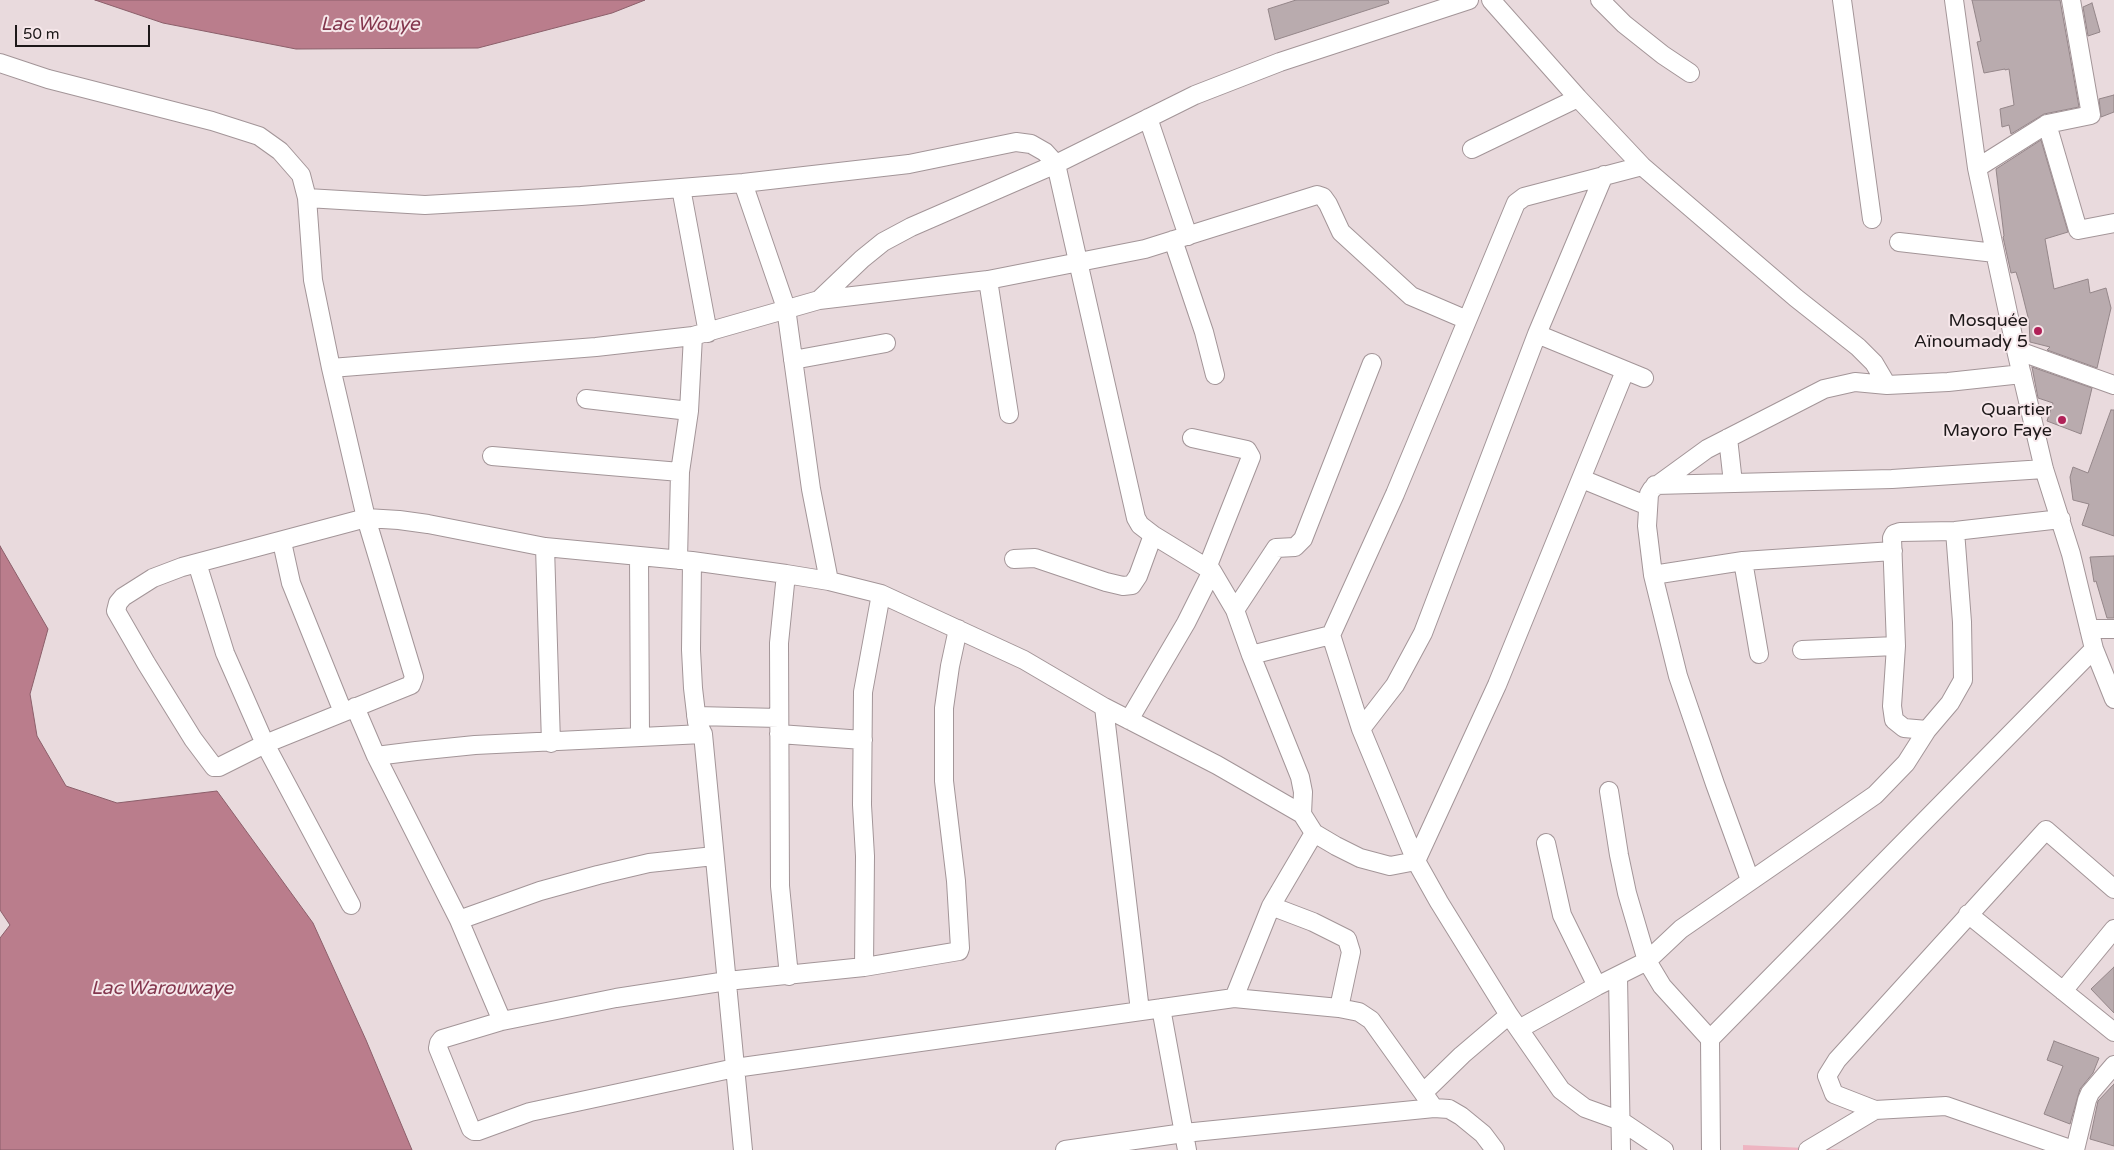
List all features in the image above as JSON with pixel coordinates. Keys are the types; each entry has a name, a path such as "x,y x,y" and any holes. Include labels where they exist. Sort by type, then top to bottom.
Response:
{"street":[{"path":"819,300 862,259 883,242 911,226 1056,164 1195,96 1280,62 1469,0"},
{"path":"1491,0 1578,98 1642,166 1796,298 1858,347 1874,363 1887,385"},
{"path":"1600,0 1624,24 1663,55 1690,73"},
{"path":"1842,0 1872,219"},
{"path":"1954,0 1977,168 2016,350 2044,469 2061,519 2094,649 2114,699"},
{"path":"1977,168 2047,124 2091,115 2071,0"},
{"path":"0,63 48,79 212,121 259,136 280,151 301,175 307,198 313,280 331,368 366,518 414,678 411,685 266,744 219,767 212,766 146,663 116,610 118,603 123,597 153,578 197,563 282,542 366,518 428,524 545,547 685,560 786,574 828,581 881,594 1024,660 1104,707 1217,765 1302,814 1314,833 1360,858 1390,866 1416,861"},
{"path":"1472,149 1578,98"},
{"path":"1148,118 1181,238 1215,375"},
{"path":"2047,124 2078,230 2114,223"},
{"path":"307,198 425,205 743,184 908,164 1016,142 1031,144 1045,152 1056,164 1136,518 1140,525 1153,535 1210,569 1235,610 1300,777 1303,792 1302,814"},
{"path":"1642,166 1520,199 1467,320 1395,494 1332,635 1361,729 1416,861 1439,902 1514,1022 1561,1090 1584,1108 1621,1121 1664,1150"},
{"path":"1361,729 1395,685 1423,634 1537,334 1604,175"},
{"path":"743,184 786,308 811,489 828,581"},
{"path":"680,188 701,335 680,472 685,560 696,716 703,734 742,1150"},
{"path":"331,368 557,350 701,335 786,308 819,300 988,280 1145,249 1317,195 1323,197 1328,204 1341,232 1411,296 1467,320"},
{"path":"1899,242 1995,253"},
{"path":"988,280 1010,414"},
{"path":"1537,334 1644,378"},
{"path":"793,360 886,343"},
{"path":"2016,350 2114,385"},
{"path":"1235,610 1276,548 1295,547 1303,539 1372,363"},
{"path":"1416,861 1497,685 1625,371"},
{"path":"1750,880 1678,676 1653,575 1648,526 1649,494 1655,485 1707,449 1824,389 1855,382 1887,385 1948,382 2022,374"},
{"path":"586,399 689,411"},
{"path":"1129,720 1181,630 1210,569 1250,457 1247,450 1192,438"},
{"path":"1728,438 1734,483"},
{"path":"492,456 680,472"},
{"path":"1655,485 1892,478 2044,469"},
{"path":"1582,479 1648,506"},
{"path":"1927,730 1904,728 1894,720 1892,706 1896,646 1892,538 1894,534 1900,532 1955,531 2061,519"},
{"path":"1424,1092 1462,1055 1514,1022 1597,986 1646,961 1680,930 1875,795 1906,763 1927,730 1950,703 1963,680 1962,622 1955,531"},
{"path":"1014,559 1035,558 1123,586 1132,584 1138,576 1153,535"},
{"path":"282,542 291,583 349,710 376,756 459,920 502,1021"},
{"path":"545,547 551,743"},
{"path":"1653,575 1743,560 1893,551"},
{"path":"639,556 640,736"},
{"path":"1743,560 1759,654"},
{"path":"197,563 225,653 266,744 351,905"},
{"path":"786,574 778,644 780,886 789,976"},
{"path":"864,968 864,687 881,594"},
{"path":"958,629 944,708 944,781 956,880 960,948 956,952 864,968 727,981 616,998 502,1021 442,1039 438,1048 474,1131 530,1112 735,1068 1234,998 1339,1008 1360,1012 1371,1020 1434,1108"},
{"path":"2089,629 2114,629"},
{"path":"1251,655 1332,635"},
{"path":"1802,650 1896,646"},
{"path":"1710,1039 2094,649"},
{"path":"1104,707 1140,1011"},
{"path":"696,716 779,726 863,740"},
{"path":"376,756 465,746 703,734"},
{"path":"1610,792 1618,854 1646,961 1662,986 1710,1039 1711,1150"},
{"path":"2114,889 2046,830 1837,1060 1826,1076 1834,1094 1875,1110 1946,1106 2074,1150 2090,1093 2114,1065"},
{"path":"1234,998 1271,906 1314,833"},
{"path":"1546,843 1562,915 1597,986"},
{"path":"459,920 540,891 598,875 649,863 714,856"},
{"path":"1271,906 1347,939 1351,952 1339,1008"},
{"path":"1968,914 2114,1032"},
{"path":"2063,991 2114,929"},
{"path":"1618,976 1621,1150"},
{"path":"1160,1008 1185,1142"},
{"path":"1065,1150 1185,1142 1434,1108 1449,1109 1461,1116 1483,1134 1495,1150"},
{"path":"1808,1150 1875,1110"}],"shaded area":[{"path":"1743,1145 1845,1150 1743,1150"}],"water":[{"name":"Lac Wouye","path":"95,0 645,0 612,13 478,48 296,49 163,23"},
{"name":"Lac Warouwaye","path":"0,546 48,629 30,694 37,736 66,786 117,803 217,791 313,923 366,1040 412,1150 0,1150 0,938 10,925 0,910"}],"building":[{"path":"1296,0 1388,0 1389,3 1275,40 1268,9"},
{"path":"1972,0 2060,0 2079,107 2044,114 2011,134 2009,125 2002,127 2000,109 2014,105 2009,69 1984,73 1977,42 1981,41"},
{"path":"2092,3 2100,32 2088,36 2083,7"},
{"path":"2114,95 2114,112 2101,117 2099,99"},
{"path":"2041,140 2068,232 2045,239 2054,289 2088,279 2090,293 2106,288 2111,308 2097,368 2047,350 2050,347 2030,342 2029,321 2020,285 2016,272 2011,273 2003,237 1996,169"},
{"path":"2032,367 2092,388 2081,434 2047,421 2053,403 2038,398"},
{"path":"2111,410 2114,410 2114,536 2082,525 2089,504 2073,500 2070,477 2073,467 2088,473"},
{"path":"2114,556 2114,618 2107,618 2096,581 2094,582 2090,557"},
{"path":"2114,967 2114,1013 2091,989"},
{"path":"2054,1041 2099,1058 2093,1073 2080,1089 2070,1124 2044,1114 2063,1066 2047,1060"},
{"path":"2114,1084 2114,1146 2090,1139 2098,1101"}],"place":[{"name":"Mosquée Aïnoumady 5","path":"2038,331"},
{"name":"Quartier Mayoro Faye","path":"2062,420"}]}
